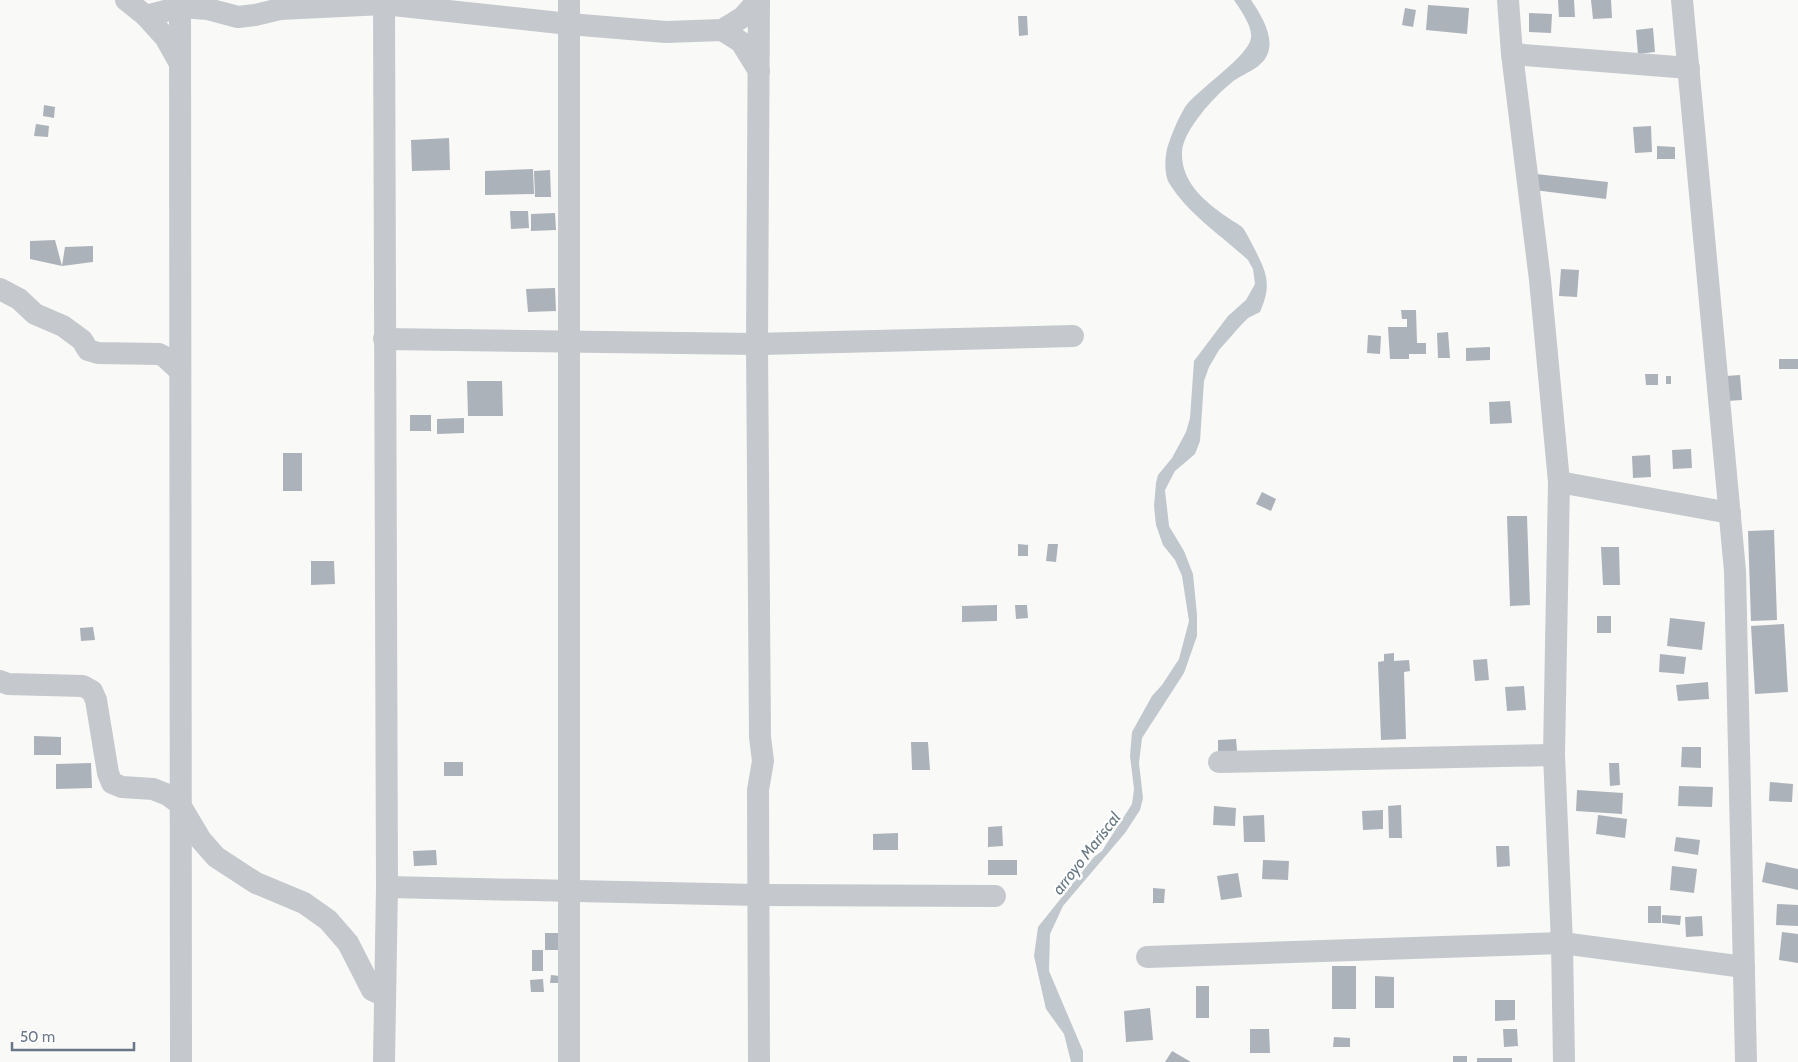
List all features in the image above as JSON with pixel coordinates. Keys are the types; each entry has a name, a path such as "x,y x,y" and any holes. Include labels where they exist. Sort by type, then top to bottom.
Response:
{"street":[{"path":"126,0 146,16 165,37 180,64"},
{"path":"569,0 569,1062"},
{"path":"146,16 180,6 208,9 238,16 254,15 280,9 384,2 569,24 658,32 722,30 743,18 759,0"},
{"path":"759,0 757,344 760,737 763,761 758,790 759,1062"},
{"path":"1508,0 1512,54 1540,280 1560,482 1554,755 1562,942 1564,1062"},
{"path":"1682,0 1730,513 1737,633 1746,1062"},
{"path":"384,2 387,887 384,1062"},
{"path":"180,6 179,804 181,1062"},
{"path":"722,30 741,42 759,71"},
{"path":"1512,54 1689,68"},
{"path":"0,289 19,299 35,314 68,329 82,340 88,350 98,353 159,354 180,370"},
{"path":"384,339 569,343 757,344 1073,336"},
{"path":"1560,482 1730,513"},
{"path":"0,682 8,684 83,686 92,691 96,700 108,773 112,783 122,787 161,791 179,804 201,840 216,857 256,883 304,903 328,920 348,943 372,990 385,996"},
{"path":"1219,762 1554,755"},
{"path":"387,887 758,894 995,896"},
{"path":"1147,956 1562,942 1744,967"}],"shaded area":[{"path":"1234,0 1251,0 1261,16 1268,34 1270,43 1268,52 1264,60 1257,67 1231,83 1201,114 1184,143 1182,152 1183,163 1185,173 1190,182 1202,197 1244,230 1265,272 1266,294 1260,312 1248,318 1242,324 1219,350 1209,367 1204,381 1200,441 1195,454 1175,471 1165,490 1169,526 1184,551 1193,574 1197,636 1184,673 1142,738 1139,763 1143,798 1140,810 1125,833 1063,906 1050,934 1049,971 1083,1051 1083,1062 1071,1062 1064,1034 1046,1009 1034,956 1038,927 1094,857 1102,851 1132,804 1134,789 1130,756 1132,732 1152,696 1162,685 1179,659 1189,621 1182,576 1175,560 1163,545 1156,525 1154,506 1156,483 1158,475 1172,458 1186,432 1190,418 1194,361 1228,316 1246,300 1255,284 1253,269 1248,260 1206,224 1177,194 1167,179 1165,161 1175,127 1185,107 1248,46 1251,38 1250,29 1243,13"}],"building":[{"path":"1558,0 1574,0 1575,17 1559,17"},
{"path":"1591,0 1611,0 1612,18 1593,19"},
{"path":"1428,5 1469,8 1467,34 1426,30"},
{"path":"1405,8 1416,10 1413,27 1402,25"},
{"path":"1529,13 1552,14 1551,33 1529,32"},
{"path":"1018,16 1027,16 1028,35 1019,36"},
{"path":"1653,28 1655,52 1638,54 1636,30"},
{"path":"44,105 55,107 54,118 43,116"},
{"path":"36,124 49,126 48,137 34,136"},
{"path":"1651,126 1652,152 1635,153 1633,127"},
{"path":"449,138 450,170 412,171 411,140"},
{"path":"1657,146 1675,147 1675,159 1657,159"},
{"path":"533,169 534,194 485,195 485,171"},
{"path":"550,170 551,197 535,197 534,171"},
{"path":"1536,174 1608,182 1606,199 1534,190"},
{"path":"510,211 528,211 529,228 511,229"},
{"path":"555,213 556,230 531,231 531,214"},
{"path":"55,240 62,266 30,259 30,241"},
{"path":"93,246 93,262 62,266 65,247"},
{"path":"1561,269 1579,270 1577,297 1559,296"},
{"path":"555,288 556,311 528,312 526,289"},
{"path":"1401,310 1416,310 1417,343 1426,343 1426,354 1409,354 1409,359 1390,359 1388,327 1407,327 1407,319 1402,319"},
{"path":"1448,332 1450,358 1438,358 1437,333"},
{"path":"1368,335 1381,336 1380,354 1367,353"},
{"path":"1490,347 1490,360 1466,361 1466,348"},
{"path":"1779,359 1798,359 1798,369 1779,369"},
{"path":"1645,374 1658,374 1658,385 1646,385"},
{"path":"1740,375 1742,400 1727,401 1726,376"},
{"path":"1666,376 1671,376 1671,384 1666,384"},
{"path":"467,381 502,381 503,416 468,416"},
{"path":"1510,401 1512,423 1490,424 1489,402"},
{"path":"410,415 431,415 431,431 410,431"},
{"path":"464,418 464,433 437,434 437,419"},
{"path":"1691,449 1692,468 1673,469 1672,450"},
{"path":"283,453 302,453 302,491 283,491"},
{"path":"1650,455 1651,477 1633,478 1632,456"},
{"path":"1262,492 1276,499 1271,511 1256,504"},
{"path":"1507,516 1527,516 1530,605 1510,606"},
{"path":"1774,530 1777,620 1751,621 1748,531"},
{"path":"1018,544 1028,545 1028,556 1018,556"},
{"path":"1048,544 1058,544 1056,562 1046,561"},
{"path":"1601,547 1619,547 1620,585 1603,585"},
{"path":"311,561 334,561 335,584 311,585"},
{"path":"997,605 997,621 962,622 962,606"},
{"path":"1015,605 1027,605 1028,618 1016,619"},
{"path":"1597,616 1611,616 1611,633 1597,633"},
{"path":"1670,618 1705,622 1702,650 1667,646"},
{"path":"1784,624 1788,692 1755,694 1751,626"},
{"path":"93,627 95,640 81,641 80,628"},
{"path":"1394,653 1394,661 1409,660 1410,671 1404,672 1406,739 1381,740 1378,662 1384,661 1384,654"},
{"path":"1660,654 1686,657 1684,674 1659,672"},
{"path":"1487,659 1489,680 1475,681 1473,660"},
{"path":"1708,682 1709,699 1678,701 1676,685"},
{"path":"1524,686 1526,710 1507,711 1505,687"},
{"path":"34,736 61,737 61,755 34,755"},
{"path":"1236,739 1237,751 1218,751 1218,740"},
{"path":"911,742 928,742 930,770 912,770"},
{"path":"1682,747 1701,747 1701,768 1681,767"},
{"path":"444,762 463,762 463,776 444,776"},
{"path":"91,763 92,788 56,789 56,764"},
{"path":"1609,763 1619,763 1620,785 1610,786"},
{"path":"1770,782 1793,784 1792,802 1769,801"},
{"path":"1679,786 1713,787 1712,807 1678,806"},
{"path":"1577,790 1623,793 1622,814 1576,811"},
{"path":"1401,805 1402,838 1389,838 1388,806"},
{"path":"1214,806 1236,808 1235,826 1213,825"},
{"path":"1383,810 1383,829 1363,830 1362,811"},
{"path":"1264,815 1265,842 1244,842 1243,816"},
{"path":"1598,815 1627,819 1625,838 1596,834"},
{"path":"1002,826 1003,846 988,847 988,827"},
{"path":"898,833 898,850 873,850 873,834"},
{"path":"1676,837 1700,840 1698,855 1674,851"},
{"path":"1496,846 1509,846 1510,866 1497,867"},
{"path":"436,850 437,865 414,866 413,851"},
{"path":"988,860 1017,860 1017,875 988,875"},
{"path":"1263,860 1289,861 1288,880 1262,879"},
{"path":"1766,862 1798,869 1798,890 1762,882"},
{"path":"1672,866 1697,869 1694,893 1670,890"},
{"path":"1238,873 1242,897 1221,900 1217,876"},
{"path":"1153,888 1165,889 1164,903 1153,903"},
{"path":"1777,904 1798,905 1798,926 1776,925"},
{"path":"1648,906 1661,906 1661,923 1648,923"},
{"path":"1662,915 1681,916 1680,925 1662,923"},
{"path":"1702,916 1703,936 1686,937 1685,917"},
{"path":"1782,932 1798,934 1798,963 1779,960"},
{"path":"545,933 561,933 560,950 545,950"},
{"path":"532,950 543,950 543,971 532,971"},
{"path":"1332,966 1356,966 1356,1009 1332,1009"},
{"path":"551,975 560,976 559,983 550,983"},
{"path":"1375,976 1394,977 1394,1008 1375,1008"},
{"path":"543,979 544,992 531,992 530,980"},
{"path":"1196,986 1209,986 1209,1018 1196,1018"},
{"path":"1495,1000 1515,1000 1515,1020 1495,1021"},
{"path":"1150,1008 1153,1040 1126,1042 1124,1011"},
{"path":"1250,1029 1269,1029 1270,1053 1250,1053"},
{"path":"1503,1029 1517,1029 1518,1046 1504,1047"},
{"path":"1334,1037 1350,1038 1350,1047 1333,1047"},
{"path":"1172,1051 1191,1062 1165,1062"},
{"path":"1453,1056 1467,1056 1467,1062 1453,1062"},
{"path":"1477,1058 1512,1058 1512,1062 1477,1062"}],"water label":[{"name":"arroyo Mariscal","path":"1086,853"}]}
